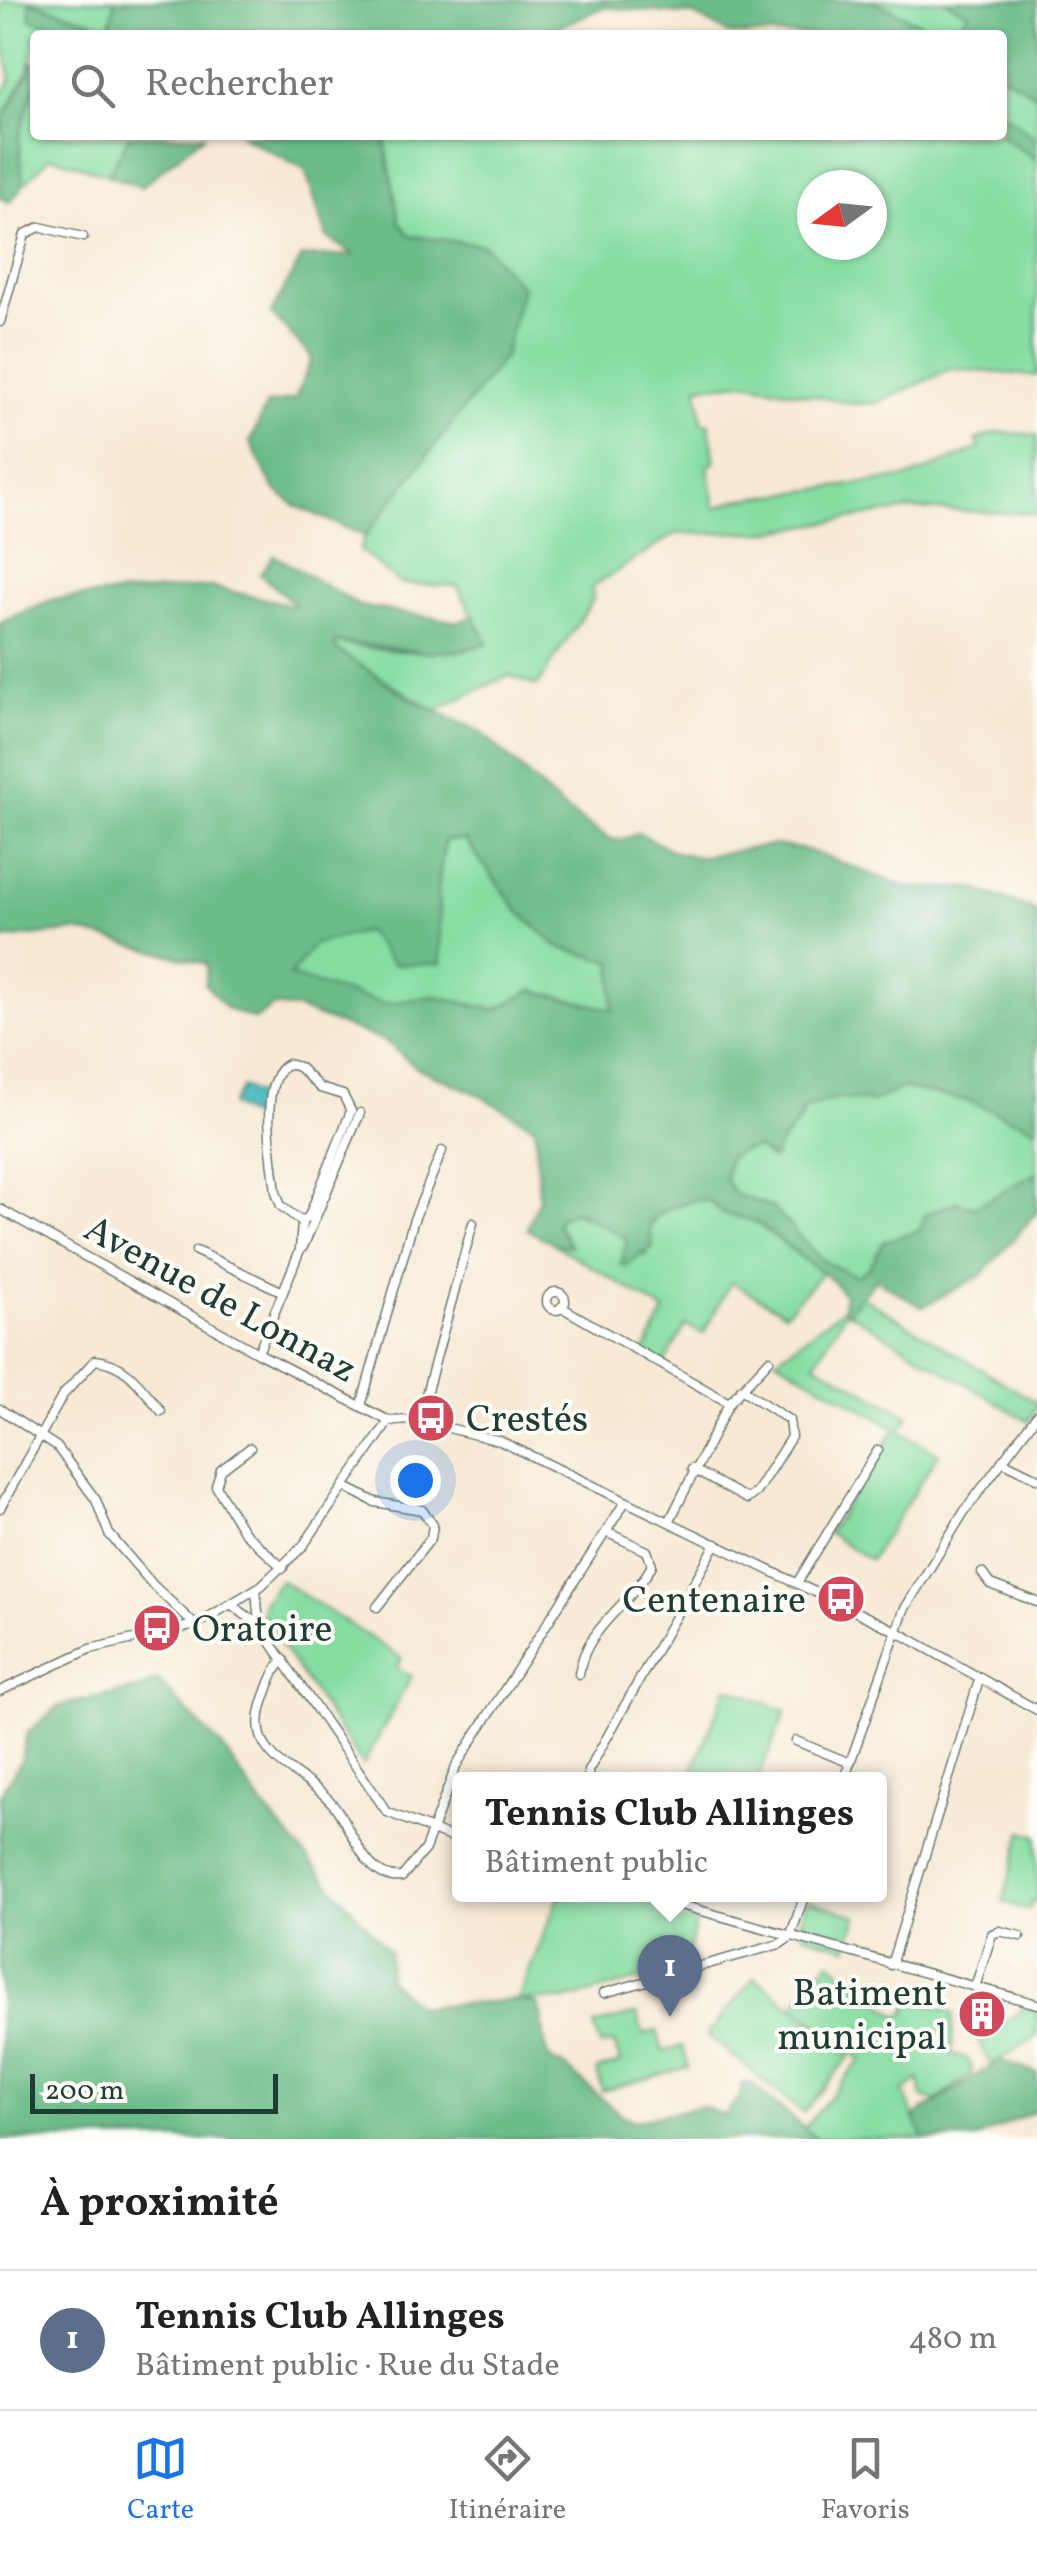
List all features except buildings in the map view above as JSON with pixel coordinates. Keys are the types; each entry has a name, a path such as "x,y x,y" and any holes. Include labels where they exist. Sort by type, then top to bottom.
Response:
{"street":[{"path":"0,322 25,234 40,226 83,237"},
{"path":"300,1250 302,1222 309,1216 351,1106 343,1095 320,1088 299,1067 288,1064 278,1070 269,1095 275,1181 281,1206 302,1222"},
{"path":"258,1353 360,1113"},
{"path":"361,1406 413,1222 442,1151"},
{"name":"Avenue de Lonnaz","path":"0,1209 258,1353 390,1421 420,1420 495,1439 895,1631 1037,1710"},
{"path":"420,1420 473,1224"},
{"path":"196,1251 283,1292"},
{"path":"562,1308 729,1403"},
{"path":"0,1508 64,1395 95,1360 113,1362 125,1369 161,1411"},
{"path":"668,1522 729,1403 769,1360"},
{"path":"692,1470 747,1499 791,1437 789,1420 741,1389"},
{"path":"0,1409 57,1447 96,1500 109,1534 196,1625"},
{"path":"847,1772 895,1631 937,1553 1037,1416"},
{"path":"0,1690 90,1648 196,1625 256,1590 283,1568 346,1487 390,1421"},
{"path":"250,1448 221,1470 216,1486 243,1531 283,1568"},
{"path":"797,1583 878,1450"},
{"path":"1002,1461 1037,1478"},
{"path":"346,1487 375,1502 422,1510 433,1525 428,1542 377,1607"},
{"path":"454,1772 625,1502"},
{"path":"579,1674 607,1617 635,1592 652,1565 647,1551 606,1532"},
{"path":"588,1772 716,1544"},
{"path":"982,1574 990,1584 1037,1602"},
{"path":"256,1590 259,1625"},
{"path":"232,1604 259,1625 387,1812 452,1838"},
{"path":"284,1660 275,1671 259,1720 259,1734 268,1754 324,1794 366,1860 384,1876 398,1878 410,1872 432,1832 452,1778"},
{"path":"892,1965 980,1677"},
{"path":"796,1741 850,1763"},
{"path":"669,1902 1037,2004"},
{"path":"604,1993 780,1944 790,1936 802,1902"},
{"path":"976,1987 992,1934 1000,1931 1020,1936"}],"green space":[{"path":"3,0 115,0 110,27 30,19 67,30 30,30 30,65 0,133 0,98 11,80 0,20"},
{"path":"115,0 871,0 934,30 722,30 694,15 604,7 558,30 67,30 30,19 30,1 110,27"},
{"path":"871,0 943,0 969,13 955,30 934,30"},
{"path":"943,0 1037,0 1037,96 1007,77 1007,30 955,30 969,13"},
{"path":"30,72 30,100 19,137 23,185 10,202 0,198 3,119"},
{"path":"1007,77 1037,96 1037,140 1007,116"},
{"path":"30,100 30,140 127,140 108,175 51,156 23,185 19,137"},
{"path":"1007,116 1037,140 1037,160 1007,140"},
{"path":"127,140 198,140 141,187 108,175"},
{"path":"248,140 385,140 399,221 410,236 484,245 522,287 505,355 365,536 296,506 274,489 250,442 267,404 295,399 312,358 271,313 302,257 353,255 327,237 305,170"},
{"path":"385,140 1007,140 1037,160 1037,376 951,369 877,403 855,404 745,382 698,386 702,422 709,424 715,463 708,465 715,508 736,500 910,477 980,448 976,440 997,432 1037,435 1037,514 911,509 766,532 675,534 592,587 593,600 537,686 509,675 435,711 335,649 334,642 411,652 488,643 457,586 401,584 360,550 365,536 505,355 484,245 410,236 399,222"},
{"path":"274,555 360,606 459,622 473,616 488,643 461,651 424,652 335,642 335,648 411,699 481,732 564,809 610,839 621,840 639,833 675,852 698,857 774,845 807,850 909,888 972,888 1037,911 1037,1129 969,1101 902,1088 873,1102 837,1098 803,1109 798,1122 779,1144 774,1159 757,1148 739,1151 728,1159 725,1179 734,1194 771,1207 823,1261 856,1276 869,1268 884,1241 919,1231 926,1214 956,1202 975,1207 1037,1173 1037,1212 982,1275 922,1307 876,1279 848,1312 843,1309 844,1295 833,1281 754,1221 723,1214 710,1201 698,1199 668,1208 649,1222 653,1247 625,1266 621,1265 627,1239 576,1211 559,1218 557,1225 570,1246 554,1244 527,1229 539,1198 535,1127 476,1093 417,1068 385,1041 297,1009 273,1006 255,1020 226,1008 205,984 207,964 77,931 0,939 0,622 54,599 192,588 211,587 297,606 260,574","holes":["445,840 465,840 519,912 558,947 613,962 613,1010 532,990 496,1010 434,996 384,1004 290,976 314,944 366,931 393,964 441,964 438,885"]},
{"path":"445,840 465,840 519,912 558,947 613,962 613,1010 532,990 496,1010 434,996 384,1005 290,976 313,944 366,931 441,964 438,885"},
{"path":"901,1088 969,1101 1037,1129 1037,1173 974,1207 956,1202 919,1231 884,1241 869,1268 856,1277 823,1261 771,1207 734,1194 725,1179 728,1159 739,1151 758,1148 770,1160 798,1123 803,1109 837,1098 873,1102"},
{"path":"698,1199 710,1201 723,1214 754,1221 822,1273 785,1313 731,1282 703,1334 686,1325 664,1364 644,1353 665,1311 554,1244 569,1243 557,1225 559,1218 576,1211 581,1217 597,1219 627,1239 627,1255 647,1255 650,1229 658,1215"},
{"path":"861,1296 1037,1403 1029,1422 848,1312"},
{"path":"843,1309 846,1311 815,1363 909,1416 900,1431 939,1454 870,1560 828,1533 896,1428 776,1359"},
{"path":"280,1580 402,1658 396,1667 412,1676 363,1765 262,1617 263,1603"},
{"path":"157,1680 222,1747 261,1804 390,1953 388,1979 419,2007 518,2000 537,2004 553,2062 563,2065 621,2115 634,2121 702,2106 724,2116 741,2096 741,2084 750,2083 817,2139 0,2139 0,1794 21,1761 27,1733 59,1706 142,1688"},
{"path":"727,1687 786,1711 761,1772 693,1770"},
{"path":"1022,1831 1037,1836 1037,1903 1032,1902 1029,1910 1003,1902"},
{"path":"556,1902 655,1902 699,1914 683,1968 565,2000 518,2000"},
{"path":"806,1902 857,1916 847,1948 803,1934 800,1924"},
{"path":"830,1961 898,2016 905,2013 912,1996 953,2013 952,2054 968,2059 972,2073 936,2101 922,2097 919,2080 904,2091 923,2139 817,2139 804,2128 861,2060 794,2005"},
{"path":"755,1977 850,2056 803,2113 707,2035"},
{"path":"1027,2006 1037,2009 1037,2036 991,2066 979,2042"},
{"path":"637,2014 643,2034 657,2031 663,2051 682,2046 688,2067 602,2091 597,2070 620,2063 614,2043 600,2046 594,2025"},
{"path":"1000,2060 1037,2073 1037,2110 975,2139 923,2139 914,2117"}],"water":[{"path":"242,1087 260,1096 253,1119 231,1105"}],"place":[{"name":"Crestés","path":"431,1418"},
{"name":"Centenaire","path":"841,1599"},
{"name":"Oratoire","path":"157,1628"},
{"name":"Batiment municipal","path":"982,2014"},
{"name":"Tennis Club Allinges","path":"670,2017"}]}
